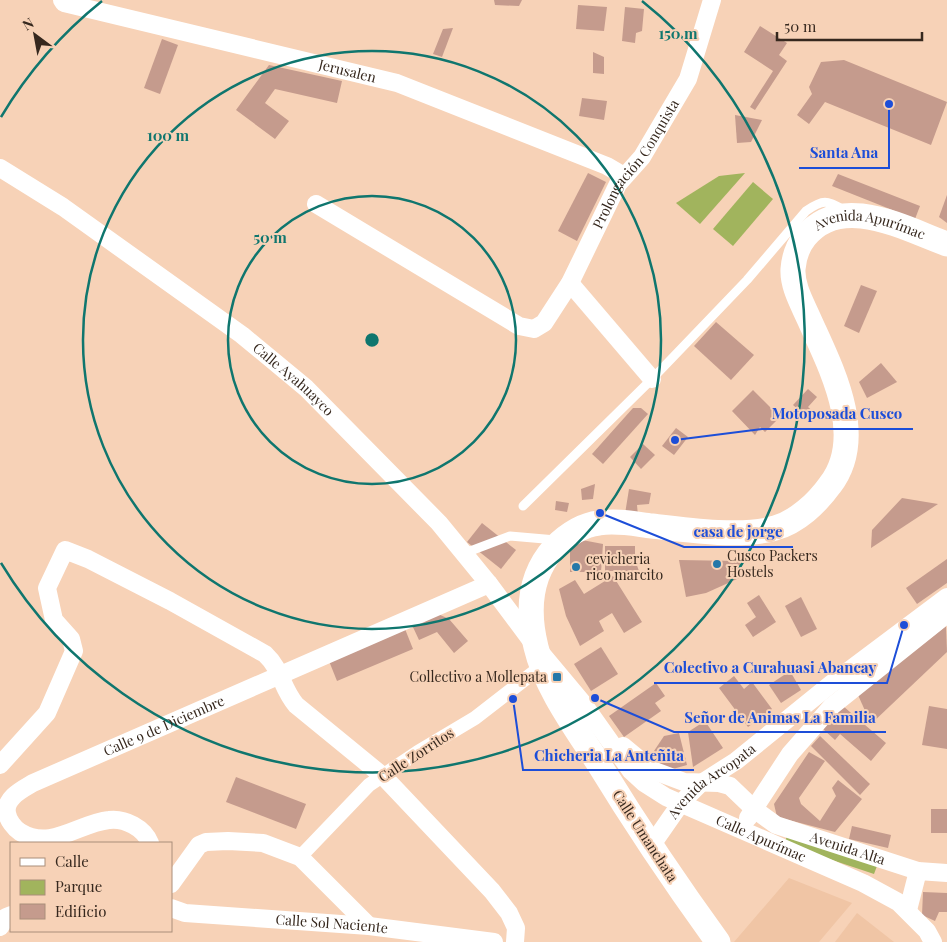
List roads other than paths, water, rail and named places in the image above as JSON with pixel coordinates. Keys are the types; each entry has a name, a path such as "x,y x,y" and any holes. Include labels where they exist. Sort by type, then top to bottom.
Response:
{"main road":[{"name":"Avenida Apurímac","path":"539,657 531,614 532,587 538,570 561,541 577,529 598,523 622,522 682,529 752,532 774,529 792,521 817,501 833,483 842,462 845,420 836,381 797,292 792,271 796,248 812,228 833,218 853,215 873,217 947,244"},
{"name":"Calle Umanchata","path":"539,657 569,718 651,846 718,942"}],"street":[{"name":"Jerusalen","path":"62,0 64,3 398,83 607,166 624,176"},
{"name":"Prolongación Conquista","path":"316,204 519,326 534,329 544,323 570,283 624,176 642,157 688,79 712,0"},
{"name":"Calle Ayahuayco","path":"0,168 63,207 249,341 306,388 375,456 465,554 489,584 539,657"},
{"path":"570,283 652,379"},
{"path":"0,765 47,713 74,651 72,639 54,620 47,588 65,550 88,558 234,634 265,654 276,664 287,694 296,705 384,777 492,891 509,913 516,928 515,942"},
{"name":"Calle 9 de Diciembre","path":"149,842 139,828 128,822 109,819 69,834 46,839 26,835 16,829 10,820 4,802 33,783 280,677 489,584"},
{"name":"Avenida Arcopata","path":"651,846 681,803 700,784 736,761 831,684 947,597"},
{"path":"741,829 790,754 832,706 947,614"},
{"name":"Calle Apurímac","path":"539,657 597,722 640,762 652,770 684,782 700,784"},
{"name":"Calle Zorritos","path":"300,857 369,785 384,777 418,752 475,718 539,657"},
{"name":"Calle Apurímac","path":"597,722 631,770 644,783 681,803 863,884 908,910 927,931 933,942"},
{"name":"Avenida Alta","path":"700,784 719,783 730,786 754,809 776,825 918,871 947,873"},
{"path":"172,883 199,845 206,842 228,841 263,843 300,857 369,926"},
{"path":"908,910 918,871"},
{"name":"Calle Sol Naciente","path":"172,908 185,913 369,926 494,942"}],"lane":[{"path":"523,506 652,379 747,280 806,211 819,202 830,202 853,215"},
{"path":"465,554 510,536 561,541"}],"place":[{"name":"Santa Ana","path":"889,104"},
{"name":"Motoposada Cusco","path":"675,440"},
{"name":"casa de jorge","path":"600,513"},
{"name":"Cusco Packers Hostels","path":"717,564"},
{"name":"cevicheria rico marcito","path":"576,567"},
{"name":"Colectivo a Curahuasi Abancay","path":"904,625"},
{"name":"Collectivo a Mollepata","path":"557,677"},
{"name":"Señor de Animas La Familia","path":"595,698"},
{"name":"Chicheria La Anteñita","path":"513,699"}]}
